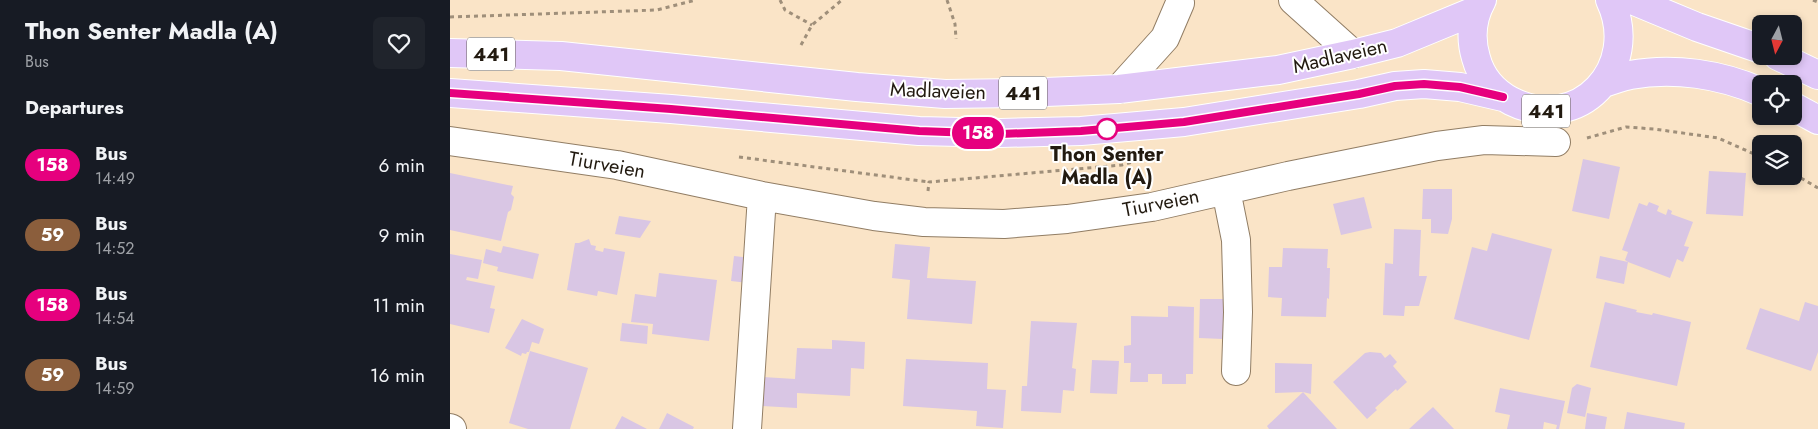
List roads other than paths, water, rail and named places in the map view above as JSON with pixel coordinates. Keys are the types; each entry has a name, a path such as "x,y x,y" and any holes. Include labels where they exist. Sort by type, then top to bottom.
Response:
{"main road":[{"name":"441","path":"1479,5 1472,29 1473,48 1478,67 1489,83 1503,97 1523,107 1545,111 1568,107 1588,98 1604,83 1615,64 1620,42 1618,21 1610,0"},
{"path":"1632,0 1697,27 1752,46"},
{"name":"Madlaveien","path":"450,53 561,56 857,87 945,94 1119,90 1278,70 1353,54 1397,42 1479,5"},
{"path":"1797,65 1818,75"},
{"name":"441","path":"1604,83 1630,75 1664,72 1704,74 1752,88"},
{"name":"Madlaveien","path":"450,93 671,109 919,131 1001,134 1081,131 1184,122 1359,94 1395,86 1424,84 1460,87 1503,97"},
{"path":"1802,111 1818,120"}],"street":[{"path":"1293,0 1353,54"},
{"path":"1119,90 1165,38 1182,1"},
{"name":"Tiurveien","path":"450,140 617,165 762,196 874,216 924,222 1004,224 1067,219 1152,207 1288,176 1437,146 1484,140 1556,142"},
{"path":"1226,190 1236,240 1238,312 1236,372"},
{"path":"746,429 762,196"}],"place":[{"name":"Thon Senter Madla (A)","path":"1107,129"}]}
